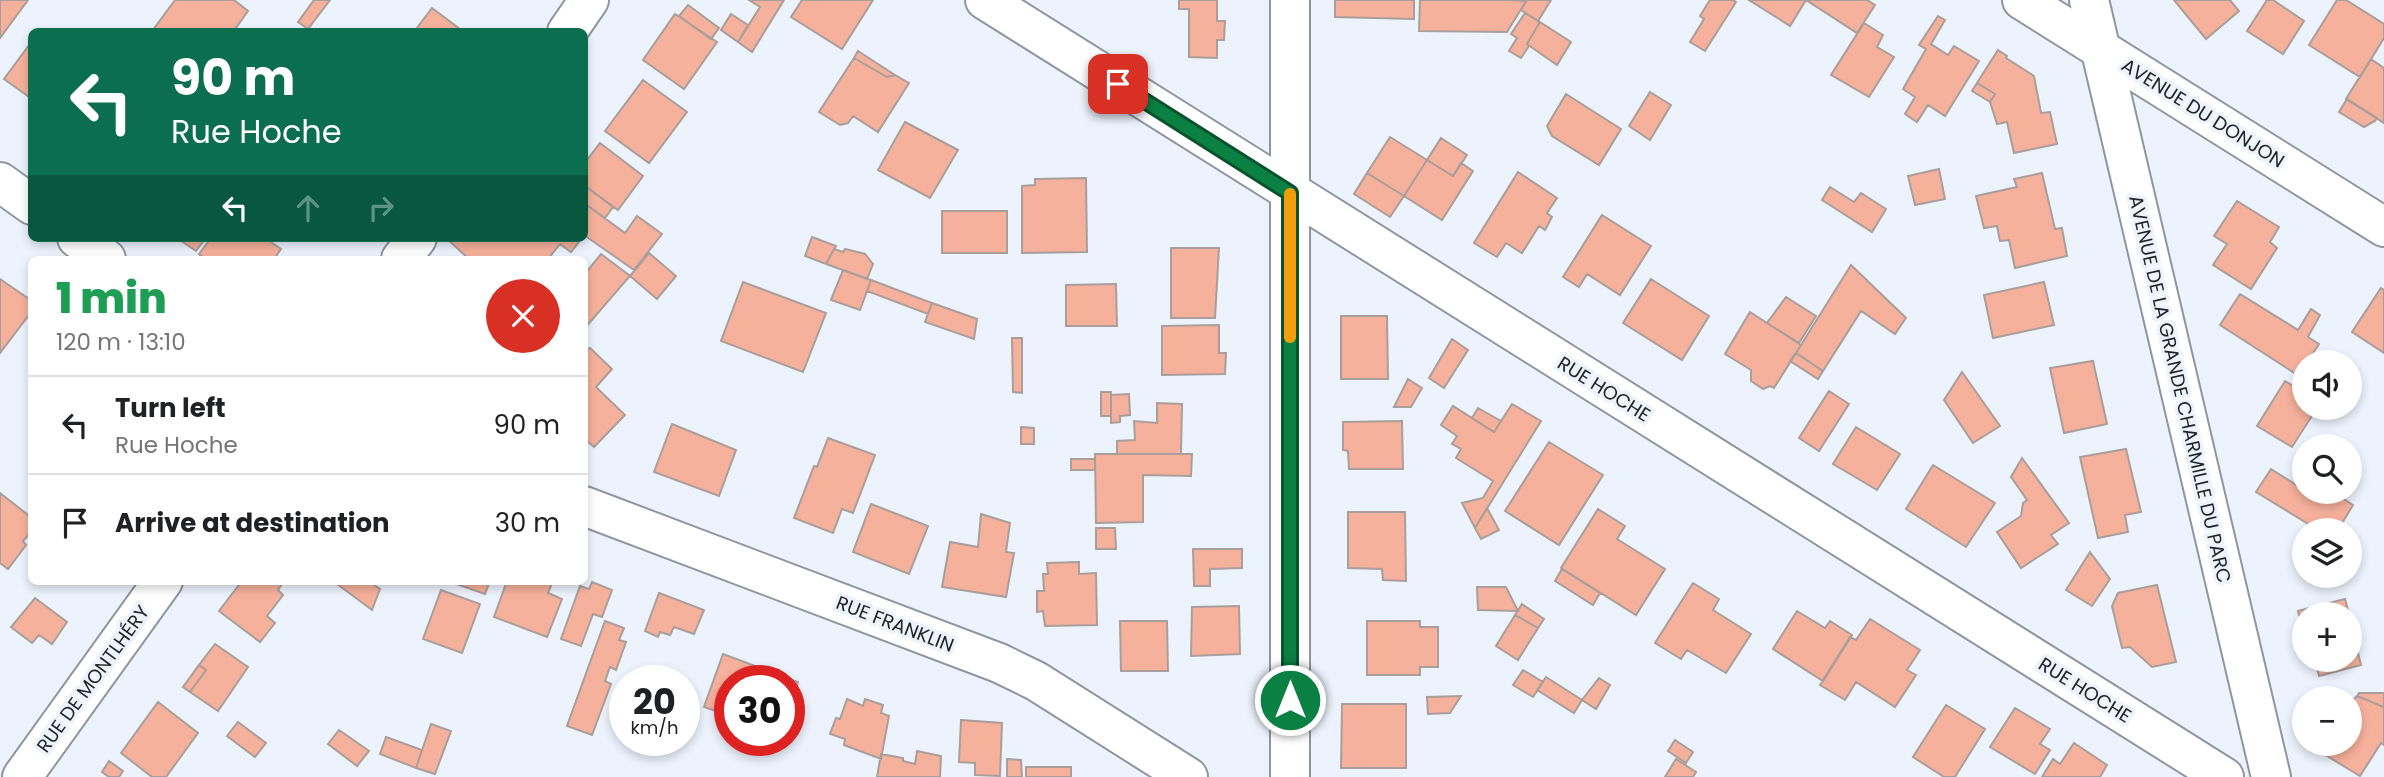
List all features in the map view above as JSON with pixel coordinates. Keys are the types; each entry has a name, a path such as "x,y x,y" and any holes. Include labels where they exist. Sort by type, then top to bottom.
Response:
{"street":[{"path":"570,28 589,0"},
{"name":"RUE HOCHE","path":"985,0 2224,777"},
{"path":"1290,0 1290,777"},
{"name":"AVENUE DU DONJON","path":"2022,0 2384,227"},
{"name":"AVENUE DE LA GRANDE CHARMILLE DU PARC","path":"2089,0 2271,777"},
{"path":"0,182 28,202"},
{"path":"83,242 102,256"},
{"name":"RUE FRANKLIN","path":"588,508 999,663 1036,681 1188,777"},
{"name":"RUE DE MONTLHÉRY","path":"22,777 160,585"}],"building":[{"path":"0,0 28,0 0,38"},
{"path":"175,0 234,0 248,11 236,28 154,28"},
{"path":"314,0 330,0 309,28 298,22"},
{"path":"749,0 784,0 752,52 738,42 760,7"},
{"path":"802,0 873,0 842,49 791,17"},
{"path":"1179,0 1217,0 1217,21 1225,21 1224,40 1217,40 1217,58 1189,57 1189,9 1179,9"},
{"path":"1335,0 1414,0 1414,19 1335,17"},
{"path":"1420,0 1526,1 1507,32 1419,31"},
{"path":"1527,0 1551,0 1538,21 1521,10"},
{"path":"1710,0 1736,2 1705,51 1690,42 1704,19 1700,16"},
{"path":"1749,0 1806,0 1790,26"},
{"path":"1806,0 1867,0 1875,5 1857,33"},
{"path":"2174,0 2230,0 2239,11 2206,39"},
{"path":"2267,0 2273,0 2304,21 2283,54 2247,31"},
{"path":"2337,0 2346,0 2384,24 2384,38 2360,77 2309,45"},
{"path":"688,5 719,28 711,39 679,16"},
{"path":"432,8 459,28 417,28"},
{"path":"1525,13 1540,22 1521,58 1509,51 1517,38 1511,34"},
{"path":"675,14 717,42 684,89 643,60"},
{"path":"731,14 748,25 738,42 721,30"},
{"path":"1938,16 1945,20 1931,44 1948,55 1954,46 1979,61 1945,116 1928,105 1917,122 1905,114 1915,97 1903,89 1926,49 1919,45"},
{"path":"1540,22 1571,42 1557,65 1527,44"},
{"path":"1864,23 1883,35 1877,47 1894,57 1869,97 1831,75"},
{"path":"28,46 28,96 4,79"},
{"path":"1998,50 2034,76 2041,113 2050,112 2057,144 2014,153 2007,122 1997,124 1990,102 1995,94 1977,83"},
{"path":"858,51 895,75 887,77 854,58"},
{"path":"854,58 887,77 895,75 909,83 878,132 853,116 848,123 840,125 819,112"},
{"path":"2371,59 2384,68 2384,123 2346,99"},
{"path":"643,80 687,112 649,163 605,131"},
{"path":"1977,83 1995,94 1990,102 1972,91"},
{"path":"1650,92 1671,105 1650,140 1629,126"},
{"path":"1566,94 1621,129 1599,165 1552,136 1547,126"},
{"path":"2347,99 2377,118 2375,121 2364,127 2339,112"},
{"path":"905,122 958,150 930,198 878,170"},
{"path":"1390,137 1427,160 1404,196 1367,173"},
{"path":"1441,138 1467,155 1453,176 1427,160"},
{"path":"600,143 643,176 618,210 588,188 588,159"},
{"path":"1427,160 1453,176 1461,163 1473,171 1442,220 1404,196"},
{"path":"1939,169 1945,199 1915,205 1908,176"},
{"path":"1518,172 1557,198 1547,213 1552,217 1545,230 1539,226 1522,253 1506,243 1497,257 1474,243"},
{"path":"1367,173 1404,196 1390,217 1354,194"},
{"path":"2042,173 2055,229 2062,228 2067,256 2015,268 2009,240 2000,241 1997,226 1984,228 1976,196 2017,187 2014,179"},
{"path":"1086,178 1087,252 1022,253 1022,186 1035,185 1035,179"},
{"path":"1830,187 1854,202 1861,193 1886,209 1872,232 1822,200"},
{"path":"588,188 613,207 605,218 588,206"},
{"path":"2237,201 2279,227 2270,242 2277,248 2251,289 2213,265 2227,244 2214,236"},
{"path":"588,206 625,233 637,216 662,234 634,270 588,238"},
{"path":"942,211 1007,211 1007,253 942,253"},
{"path":"1602,215 1651,246 1620,295 1587,274 1579,287 1563,277"},
{"path":"812,237 836,246 826,264 805,256"},
{"path":"183,242 203,242 196,251"},
{"path":"208,242 271,242 281,249 276,256 199,254"},
{"path":"450,242 579,242 571,252 560,244 550,256 466,256"},
{"path":"1171,248 1219,248 1215,318 1171,318"},
{"path":"834,249 865,254 873,264 867,279 826,264"},
{"path":"649,253 676,276 657,299 630,276"},
{"path":"601,254 630,276 588,324 588,270"},
{"path":"1851,265 1906,318 1895,334 1861,311 1823,371 1796,353"},
{"path":"843,270 871,280 860,310 831,300"},
{"path":"0,279 28,298 28,316 0,353"},
{"path":"1651,279 1709,316 1682,360 1623,323"},
{"path":"871,280 932,303 928,314 867,291"},
{"path":"743,282 826,313 803,372 721,341"},
{"path":"2044,282 2054,325 1993,338 1984,295"},
{"path":"1116,284 1117,326 1066,326 1066,285"},
{"path":"2381,288 2384,290 2384,353 2352,332"},
{"path":"2240,294 2298,330 2311,309 2320,315 2308,337 2319,344 2315,350 2292,350 2292,371 2220,325"},
{"path":"1786,297 1816,316 1799,343 1767,323"},
{"path":"932,303 977,319 974,339 925,322"},
{"path":"1750,312 1801,345 1774,388 1770,386 1763,389 1751,381 1751,370 1725,354"},
{"path":"1341,316 1387,316 1388,379 1341,379"},
{"path":"1219,325 1219,353 1226,353 1225,374 1162,375 1162,326"},
{"path":"1012,338 1022,338 1022,393 1013,392"},
{"path":"1452,339 1468,350 1444,388 1429,378"},
{"path":"590,348 612,369 596,387 625,415 594,447 588,442"},
{"path":"1796,353 1823,371 1818,379 1790,361"},
{"path":"2093,361 2107,424 2064,433 2050,368"},
{"path":"1962,372 2000,426 1973,443 1944,400"},
{"path":"1408,379 1422,388 1411,407 1394,407"},
{"path":"2285,381 2292,385 2292,420 2309,420 2300,434 2292,434 2292,447 2257,426"},
{"path":"1829,391 1849,404 1819,451 1799,438"},
{"path":"1101,392 1111,392 1111,416 1101,416"},
{"path":"1129,394 1130,415 1120,416 1120,422 1111,423 1111,395"},
{"path":"1157,403 1182,404 1181,454 1117,454 1117,441 1135,440 1134,421 1157,423"},
{"path":"1512,404 1541,421 1475,528 1462,503 1483,498 1493,481 1456,458 1461,449 1452,444 1457,436 1441,425 1453,406 1494,432"},
{"path":"1478,408 1501,421 1494,432 1472,418"},
{"path":"1402,421 1403,469 1349,469 1348,451 1343,450 1343,422"},
{"path":"672,424 736,450 719,496 654,472"},
{"path":"1021,427 1034,428 1034,444 1021,444"},
{"path":"1856,427 1900,454 1877,490 1833,464"},
{"path":"828,438 875,455 853,513 842,509 833,533 794,518"},
{"path":"1549,442 1603,475 1559,545 1505,511"},
{"path":"2126,449 2141,512 2125,515 2128,532 2098,538 2080,457"},
{"path":"1095,454 1192,454 1191,476 1143,475 1143,522 1096,523"},
{"path":"2022,458 2069,523 2051,535 2058,544 2021,568 1997,532 2021,516 2023,503 2027,500 2011,477"},
{"path":"1071,459 1095,459 1095,470 1071,470"},
{"path":"1933,465 1995,503 1966,547 1906,509"},
{"path":"2271,469 2292,482 2292,504 2353,505 2345,518 2298,518 2256,492"},
{"path":"0,493 28,515 28,535 23,541 26,545 8,569 0,563"},
{"path":"871,504 928,526 909,574 853,552"},
{"path":"1487,508 1499,530 1481,539 1475,528"},
{"path":"1598,509 1625,526 1617,539 1665,569 1636,615 1561,568"},
{"path":"1348,512 1405,512 1406,581 1383,580 1382,569 1348,568"},
{"path":"981,514 1010,523 1006,552 1014,553 1006,597 942,587 950,542 978,547"},
{"path":"1096,528 1115,528 1116,549 1096,549"},
{"path":"1193,549 1242,549 1242,568 1210,569 1210,586 1194,586"},
{"path":"2090,552 2110,579 2092,606 2066,590"},
{"path":"1079,562 1079,574 1096,573 1097,625 1045,626 1043,611 1037,612 1037,591 1044,591 1043,574 1048,574 1047,563"},
{"path":"1562,569 1600,593 1593,605 1555,581"},
{"path":"592,582 612,590 602,617 593,614 581,646 561,639 580,586 589,589"},
{"path":"1693,583 1719,599 1713,610 1751,634 1726,673 1687,650 1681,659 1655,643"},
{"path":"239,585 281,585 278,590 283,595 267,616 275,623 260,642 219,611"},
{"path":"338,585 374,585 380,589 372,610"},
{"path":"459,585 488,585 485,594"},
{"path":"506,585 551,585 548,593 562,599 547,637 494,617"},
{"path":"2157,585 2176,662 2152,667 2130,647 2122,648 2112,606 2118,593"},
{"path":"1477,587 1506,587 1518,611 1478,610"},
{"path":"441,590 480,604 462,653 423,639"},
{"path":"659,593 704,610 694,634 674,627 670,635 660,632 658,637 645,631"},
{"path":"35,598 67,622 52,644 39,635 32,643 11,627"},
{"path":"1522,604 1544,619 1538,628 1515,615"},
{"path":"1239,606 1240,654 1191,656 1192,607"},
{"path":"1797,611 1825,628 1830,621 1852,635 1823,681 1773,649"},
{"path":"1515,615 1538,628 1518,660 1496,646"},
{"path":"1870,619 1920,650 1907,670 1916,675 1895,707 1856,682 1845,700 1820,685 1850,637 1856,640"},
{"path":"605,621 624,628 619,640 626,642 618,665 609,665 605,681 609,683 609,689 592,735 567,726"},
{"path":"1120,621 1167,621 1168,671 1121,671"},
{"path":"1367,621 1420,621 1420,627 1438,627 1438,667 1420,667 1420,675 1367,675"},
{"path":"215,644 248,667 218,711 190,692 206,670 199,665"},
{"path":"723,654 752,665 719,665"},
{"path":"199,665 206,670 190,692 183,687"},
{"path":"1523,670 1543,682 1533,697 1513,685"},
{"path":"2318,672 2334,672 2319,676"},
{"path":"1546,677 1582,700 1574,713 1537,690"},
{"path":"1599,678 1610,685 1596,709 1582,700"},
{"path":"714,679 714,710 704,707"},
{"path":"2362,693 2384,693 2384,707 2362,698"},
{"path":"1461,696 1450,713 1428,714 1427,697"},
{"path":"2362,698 2384,707 2384,745 2381,743 2360,776 2327,756 2362,756"},
{"path":"847,699 863,706 865,699 883,705 881,713 889,716 881,759 844,745 845,739 830,734 836,718 840,719"},
{"path":"158,702 198,733 166,777 152,777 121,753"},
{"path":"1342,704 1406,704 1406,768 1341,768"},
{"path":"1946,705 1985,729 1955,777 1944,777 1913,757"},
{"path":"2015,708 2050,729 2040,744 2050,750 2035,774 1990,747"},
{"path":"961,720 1002,723 1000,776 975,775 975,763 959,762"},
{"path":"238,722 266,743 255,757 227,736"},
{"path":"431,724 451,731 435,774 416,768"},
{"path":"339,730 369,751 357,766 328,744"},
{"path":"386,737 422,750 416,768 380,754"},
{"path":"1675,740 1693,752 1686,763 1668,751"},
{"path":"2074,743 2107,765 2100,777 2042,777 2053,759 2060,764"},
{"path":"917,751 941,756 940,777 877,777 881,754 903,758 903,761 915,764"},
{"path":"1007,759 1021,760 1022,777 1007,777"},
{"path":"1676,759 1696,772 1693,777 1665,777"},
{"path":"109,761 123,771 119,777 109,777 102,772"},
{"path":"1026,767 1071,767 1071,777 1026,777"}],"slow traffic":[{"path":"1290,194 1290,337"}],"route":[{"path":"1118,84 1290,193 1290,700"}]}
